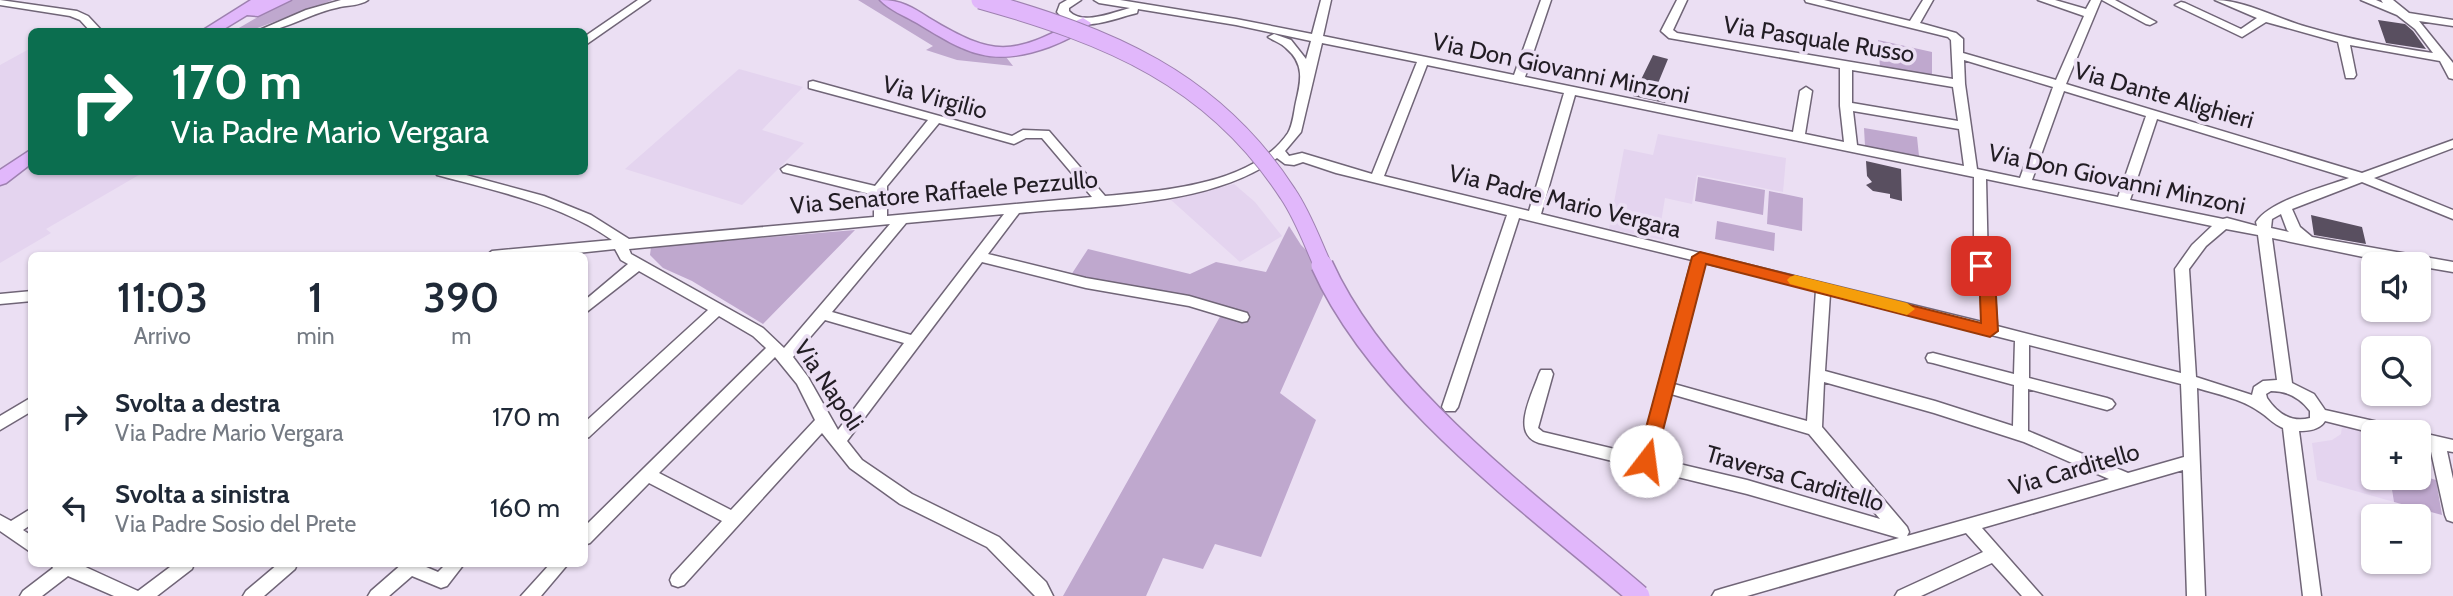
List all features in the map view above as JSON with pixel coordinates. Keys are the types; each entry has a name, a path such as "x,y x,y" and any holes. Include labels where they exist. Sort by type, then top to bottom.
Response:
{"highway":[{"path":"214,28 254,6 275,0"},
{"path":"225,28 254,6 283,0"},
{"path":"888,0 959,44 993,53 1033,48 1083,23"},
{"path":"980,0 1052,20 1098,37 1146,60 1206,99 1241,132 1290,197 1354,325 1419,402 1639,596"},
{"path":"0,168 28,147"},
{"path":"0,179 28,157"}],"street":[{"path":"270,28 316,9 341,2 363,0"},
{"path":"588,40 645,0"},
{"path":"1076,0 1065,6 1063,12 1066,18 1083,23 1109,15 1155,10"},
{"path":"1099,0 1195,16 1288,42 1303,60 1308,76"},
{"path":"1283,152 1295,132 1325,0"},
{"path":"1518,80 1546,0"},
{"name":"Via Pasquale Russo","path":"1682,0 1667,31 1673,36 1959,84"},
{"path":"1810,0 1955,37 1959,84 1976,171 1981,266 1988,296 1990,331"},
{"path":"1913,25 1928,0"},
{"path":"2043,0 2090,14"},
{"path":"2025,182 2059,87 2096,0"},
{"path":"2107,0 2150,22"},
{"path":"2220,0 2263,19 2449,65"},
{"path":"2365,0 2404,15 2453,23"},
{"path":"2386,0 2419,27 2449,65"},
{"path":"0,2 73,13 84,18 94,28"},
{"path":"2182,5 2212,26 2242,34 2263,19"},
{"name":"Via Don Giovanni Minzoni","path":"1195,16 1976,171 2373,254 2453,267"},
{"path":"2343,39 2350,75"},
{"name":"Via Dante Alighieri","path":"1956,54 2361,177 2453,215"},
{"path":"1377,178 1423,61"},
{"path":"1846,65 1846,106 1851,148"},
{"name":"Via Virgilio","path":"813,85 1014,140 1023,135 1045,134 1102,201"},
{"path":"1798,137 1806,91"},
{"path":"1534,217 1570,92"},
{"path":"1846,106 1966,125"},
{"path":"2123,201 2152,115"},
{"path":"880,220 881,185 936,119"},
{"path":"1295,132 1302,152"},
{"path":"2285,386 2263,230 2263,222 2267,216 2361,177 2453,144"},
{"name":"Via Senatore Raffaele Pezzullo","path":"533,252 1188,191 1233,176 1283,152 1302,152"},
{"name":"Via Padre Mario Vergara","path":"1302,152 1377,178 2188,380 2244,397 2290,424"},
{"path":"787,169 880,192"},
{"path":"452,175 552,204 593,221 626,243 622,253 635,261 588,305"},
{"path":"2285,208 2294,230 2309,239"},
{"path":"838,441 1015,209"},
{"path":"1450,407 1514,212"},
{"path":"588,534 646,474 822,314 903,218"},
{"path":"2196,596 2190,462 2193,454 2182,269 2195,248 2210,233 2227,222"},
{"path":"979,257 1086,283 1189,301 1242,317"},
{"path":"1646,461 1700,257"},
{"name":"Via Napoli","path":"635,261 719,308 781,352 803,381 823,421 856,464 906,499 993,542 1040,587 1044,596"},
{"path":"1814,429 1823,287"},
{"path":"0,299 28,296"},
{"path":"588,429 719,308"},
{"path":"822,314 914,341"},
{"path":"2020,435 2022,339"},
{"path":"1933,358 2107,404"},
{"name":"Traversa Carditello","path":"1546,374 1530,426 1535,435 1646,461 1906,537"},
{"path":"1817,374 1935,407 2020,435 2127,480"},
{"path":"2263,407 2259,398 2261,388 2268,385 2285,386 2308,397 2319,414 2361,424"},
{"path":"1666,387 1814,429 1906,537"},
{"path":"0,424 28,406"},
{"path":"2312,596 2290,424 2309,425 2317,421 2319,414"},
{"path":"678,580 823,421"},
{"path":"2445,444 2453,515"},
{"name":"Via Carditello","path":"1721,596 1906,537 1968,524 2190,462"},
{"path":"646,474 733,519"},
{"path":"5,526 28,517"},
{"path":"1968,524 2033,596"},
{"path":"5,526 28,543"},
{"path":"1904,596 1994,554"},
{"path":"29,596 63,567"},
{"path":"69,567 132,596"},
{"path":"144,596 182,567"},
{"path":"252,596 286,567"},
{"path":"377,596 410,567 440,581 453,567"},
{"path":"530,596 557,567"}],"shaded area":[{"path":"287,0 333,0 257,28 239,28"},
{"path":"858,0 881,0 961,49 985,56 1006,57 1013,66 957,60 926,50 933,46"},
{"path":"1878,40 1932,52 1932,76 1880,67"},
{"path":"28,50 28,175 139,175 46,229 51,233 0,263 0,65"},
{"path":"739,69 803,87 762,130 804,143 742,205 625,169"},
{"path":"1864,128 1917,137 1919,156 1865,146"},
{"path":"1658,134 1786,158 1783,192 1697,175 1692,204 1665,198 1660,228 1666,229 1663,240 1609,229 1624,149 1653,155"},
{"path":"1698,177 1765,190 1763,215 1695,201"},
{"path":"1234,184 1255,202 1282,236 1240,262 1171,200"},
{"path":"1769,191 1803,198 1802,231 1767,224"},
{"path":"1717,221 1775,233 1774,251 1715,239"},
{"path":"1289,226 1301,245 1313,257 1326,289 1280,393 1316,420 1261,557 1215,544 1203,569 1163,558 1146,596 1063,596 1226,306 1071,275 1088,249 1190,274 1216,262 1266,272"},
{"path":"855,230 763,324 692,281 663,268 650,255 651,247"},
{"path":"2342,426 2361,431 2361,490 2392,490 2394,502 2317,480 2312,443 2332,440 2341,434"},
{"path":"2431,479 2436,480 2442,515 2431,512 2431,504 2394,502 2392,490 2431,490"}],"building":[{"path":"2378,20 2405,24 2426,49 2386,43"},
{"path":"1653,55 1668,59 1654,93 1668,97 1665,103 1633,96"},
{"path":"1866,161 1901,169 1902,201 1890,198 1890,194 1873,191 1866,185 1872,182 1867,176"},
{"path":"2311,215 2362,227 2366,244 2314,235"}],"slow traffic":[{"path":"1795,280 1907,309"}],"route":[{"path":"1646,461 1700,257 1990,331 1988,296 1981,266"}]}
